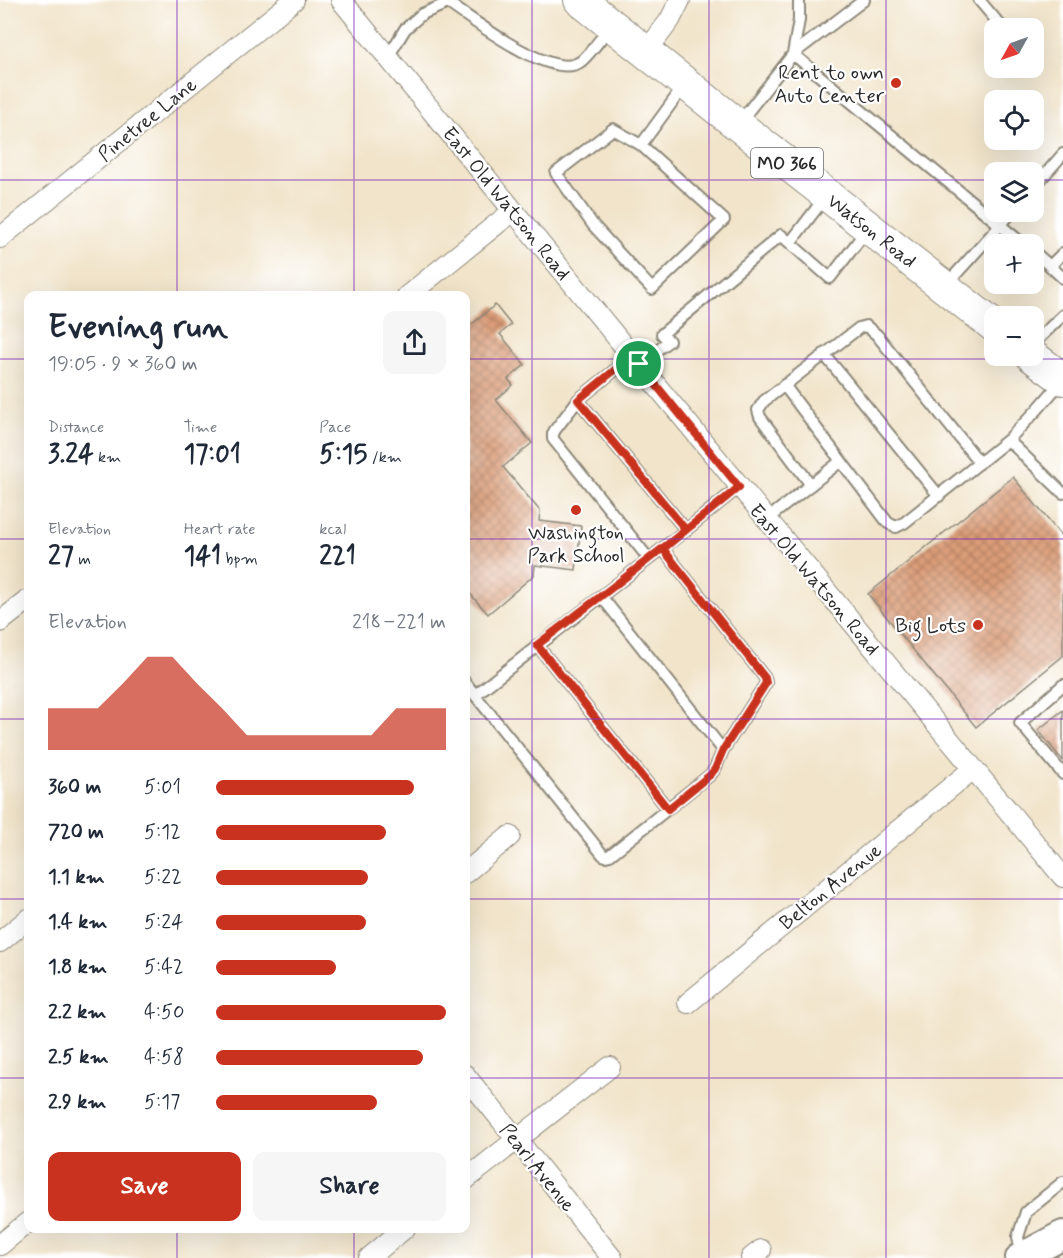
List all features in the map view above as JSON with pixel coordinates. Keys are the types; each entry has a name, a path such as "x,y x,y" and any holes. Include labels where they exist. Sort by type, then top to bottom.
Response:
{"main road":[{"name":"Watson Road","path":"580,0 984,318"},
{"path":"1044,365 1063,379"},
{"path":"1022,1257 1063,1235"}],"street":[{"name":"Pinetree Lane","path":"0,238 294,0"},
{"name":"East Old Watson Road","path":"341,0 766,520 1063,877"},
{"path":"646,52 670,20 680,0"},
{"path":"413,291 513,211"},
{"path":"0,622 24,603"},
{"name":"Belton Avenue","path":"688,1003 973,769"},
{"path":"470,869 510,836"},
{"path":"0,942 24,922"},
{"path":"470,1176 610,1067"},
{"name":"Pearl Avenue","path":"470,1082 612,1258"},
{"path":"0,1245 24,1225"},
{"path":"369,1258 399,1233"}],"lane":[{"path":"793,54 799,20 799,0"},
{"path":"738,125 793,54 864,0"},
{"path":"979,0 994,18"},
{"path":"388,57 405,28 422,14 448,3 514,47 537,58 569,67 581,62 612,25"},
{"path":"793,54 1010,234"},
{"path":"640,145 686,84"},
{"path":"613,129 640,145 724,220 652,289 593,225 556,173 613,129"},
{"path":"1044,176 1063,154"},
{"path":"790,243 827,194"},
{"path":"945,286 1003,222"},
{"path":"649,559 553,439 555,430 578,400 635,360 669,341 662,334 781,235 830,278 869,227"},
{"path":"1050,266 1063,253"},
{"path":"1044,261 1063,278"},
{"path":"1044,333 1063,315"},
{"path":"811,485 760,417 758,410 764,401 784,385 859,328 866,326 877,335 979,462"},
{"path":"824,354 939,496"},
{"path":"784,385 888,523 896,527 939,496 1008,440 1063,379"},
{"path":"578,400 686,530"},
{"path":"1008,440 1063,493"},
{"path":"766,520 842,462"},
{"path":"475,696 739,487"},
{"path":"470,689 603,855 610,855 710,775 723,750 766,683 765,678 663,549"},
{"path":"600,597 723,750"},
{"path":"537,645 668,809"},
{"path":"1063,685 1020,723 1063,774"},
{"path":"1022,1257 1018,1237 1026,1212 1063,1182"}],"building":[{"path":"495,305 511,325 500,334 525,365 508,379 513,385 496,400 532,443 503,467 540,511 539,521 581,526 576,570 535,565 534,575 488,614 470,594 470,326"},
{"name":"Big Lots","path":"1013,477 1063,538 1063,656 976,727 868,594"},
{"path":"1063,710 1063,761 1038,730"}],"place":[{"name":"Rent to own Auto Center","path":"896,83"},
{"name":"Washington Park School","path":"576,510"},
{"name":"Big Lots","path":"978,625"}],"route":[{"path":"639,364 632,356 578,400 686,530 663,549 765,678 766,683 723,750 715,769 668,809 537,645 663,549 739,487 639,364"}]}
